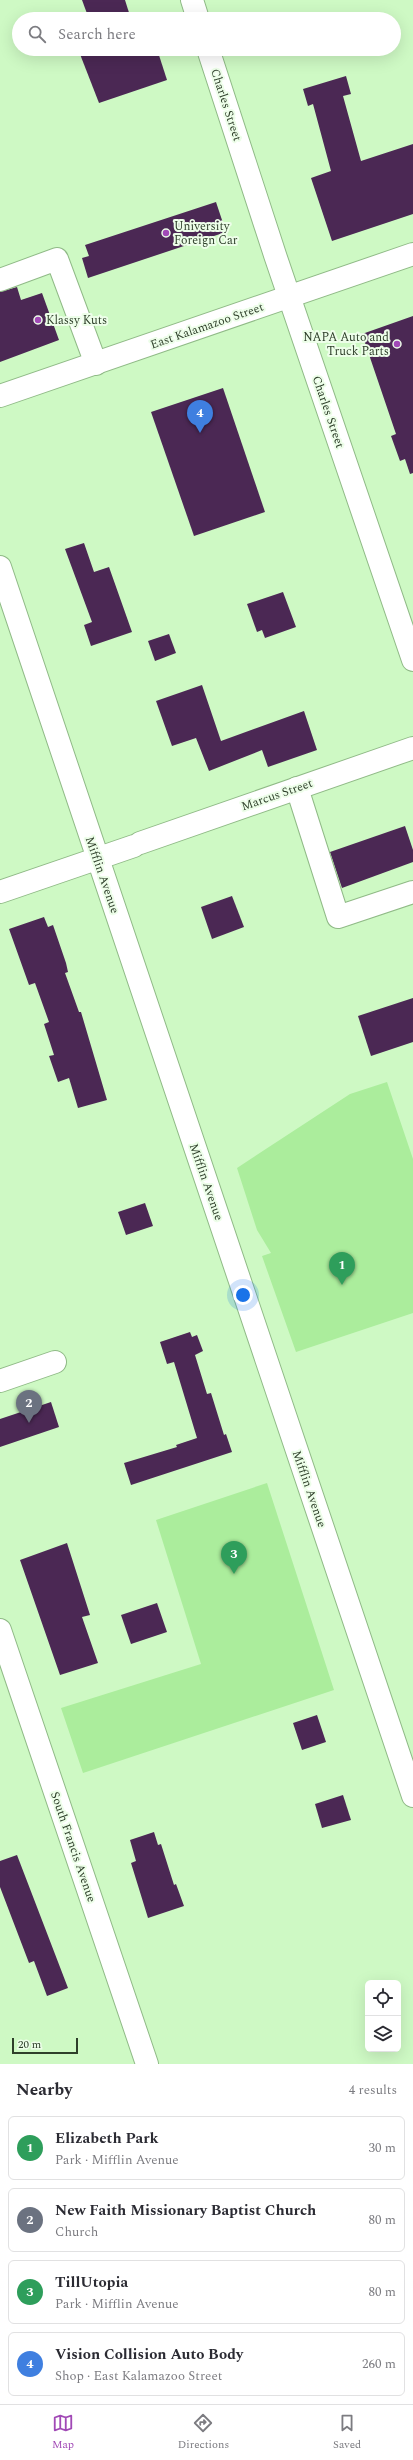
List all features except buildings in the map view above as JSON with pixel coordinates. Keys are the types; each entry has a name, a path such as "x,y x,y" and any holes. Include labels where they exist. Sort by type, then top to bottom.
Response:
{"street":[{"path":"192,0 196,12"},
{"name":"Charles Street","path":"210,56 289,298 413,660"},
{"name":"East Kalamazoo Street","path":"0,396 289,298 413,254"},
{"path":"0,280 57,259 96,364"},
{"name":"Mifflin Avenue","path":"0,567 96,858 413,1796"},
{"name":"Marcus Street","path":"0,892 413,748"},
{"path":"297,788 338,917 413,892"},
{"path":"0,1381 55,1362"},
{"name":"South Francis Avenue","path":"0,1630 147,2064"}],"green space":[{"path":"387,1082 413,1159 413,1313 296,1352 262,1256 271,1253 257,1230 237,1168 350,1094"},
{"path":"267,1483 334,1690 83,1773 61,1708 201,1664 156,1520"}],"place":[{"name":"University Foreign Car","path":"166,233"},
{"name":"Klassy Kuts","path":"38,320"},
{"name":"NAPA Auto and Truck Parts","path":"397,344"},
{"name":"Vision Collision Auto Body","path":"200,433"},
{"name":"Elizabeth Park","path":"342,1285"},
{"name":"New Faith Missionary Baptist Church","path":"29,1423"},
{"name":"TillUtopia","path":"234,1574"}]}
